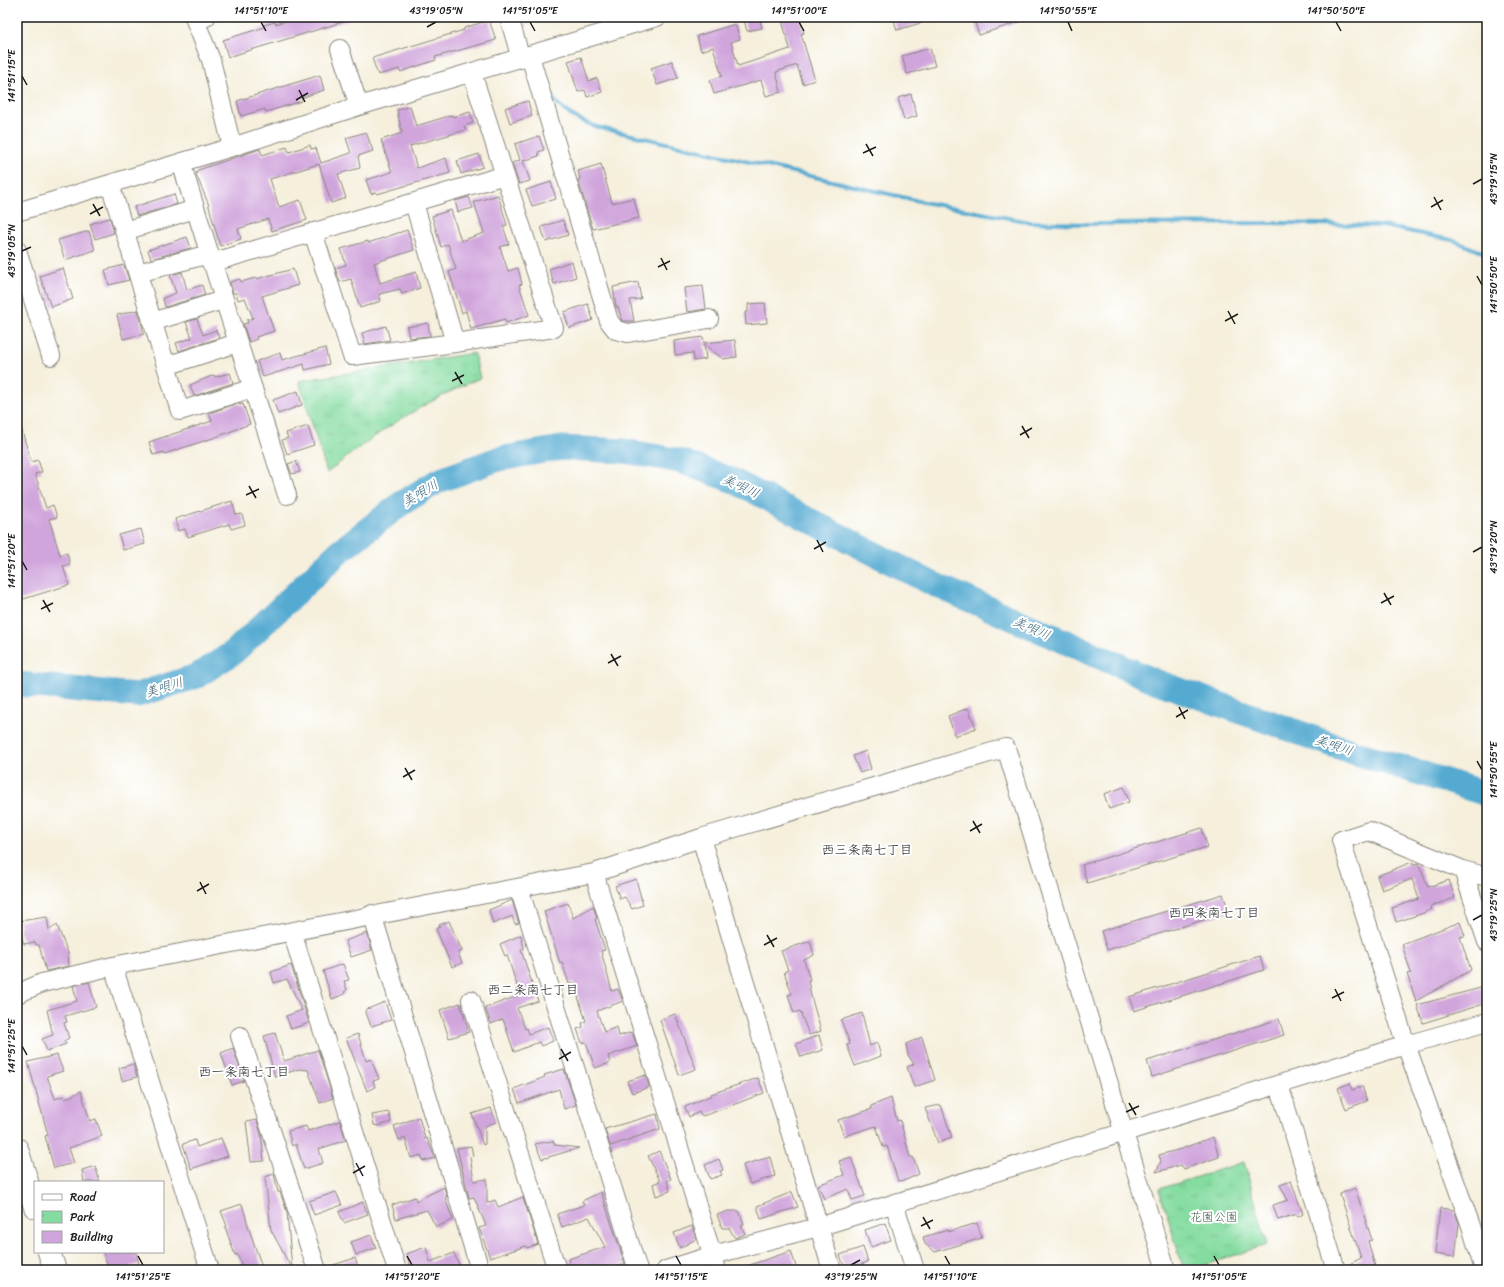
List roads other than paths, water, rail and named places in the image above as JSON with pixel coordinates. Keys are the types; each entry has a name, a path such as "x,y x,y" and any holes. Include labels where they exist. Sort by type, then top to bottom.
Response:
{"highway":[{"path":"18,1152 34,1204"},
{"path":"49,1253 55,1270"}],"street":[{"path":"509,17 525,57 609,321 616,330 628,333 709,319"},
{"path":"17,212 232,147 359,106 657,17"},
{"path":"199,18 211,60 232,147"},
{"path":"340,50 359,106"},
{"path":"314,232 352,356 554,328 472,73"},
{"path":"181,162 236,343 253,388 287,495"},
{"path":"138,273 210,258 314,232 505,175"},
{"path":"110,184 180,411 253,388"},
{"path":"414,203 455,342"},
{"path":"125,231 195,209"},
{"path":"17,250 51,356"},
{"path":"152,322 223,300"},
{"path":"166,366 236,343"},
{"path":"17,994 42,983 113,966 292,932 372,914 520,888 594,872 701,838 1006,748 1166,1270"},
{"path":"1484,1270 1406,1045 1341,840 1369,831 1463,870 1487,877"},
{"path":"701,838 832,1270"},
{"path":"1463,870 1487,942"},
{"path":"594,872 715,1263"},
{"path":"520,888 638,1270"},
{"path":"372,914 480,1270"},
{"path":"292,932 397,1270"},
{"path":"113,966 210,1270"},
{"path":"471,1000 557,1270"},
{"path":"666,1270 715,1263 818,1227 894,1203 1406,1045 1487,1022"},
{"path":"240,1036 317,1270"},
{"path":"1279,1085 1336,1270"},
{"path":"894,1203 915,1270"}],"waterway":[{"path":"526,17 528,22"},
{"path":"549,92 553,99 564,110 597,127 928,203 1030,222 1086,224 1285,223 1383,226 1452,240 1487,254"},
{"name":"美唄川","path":"17,684 137,695 197,676 234,652 340,551 402,503 438,481 498,459 561,448 625,451 680,461 734,481 931,583 1155,681 1347,750 1487,794"}],"district":[{"name":"西三条南七丁目","path":"867,849"},
{"name":"西四条南七丁目","path":"1214,912"},
{"name":"西二条南七丁目","path":"533,989"},
{"name":"西一条南七丁目","path":"244,1071"}],"park label":[{"name":"花園公園","path":"1214,1217"}]}
